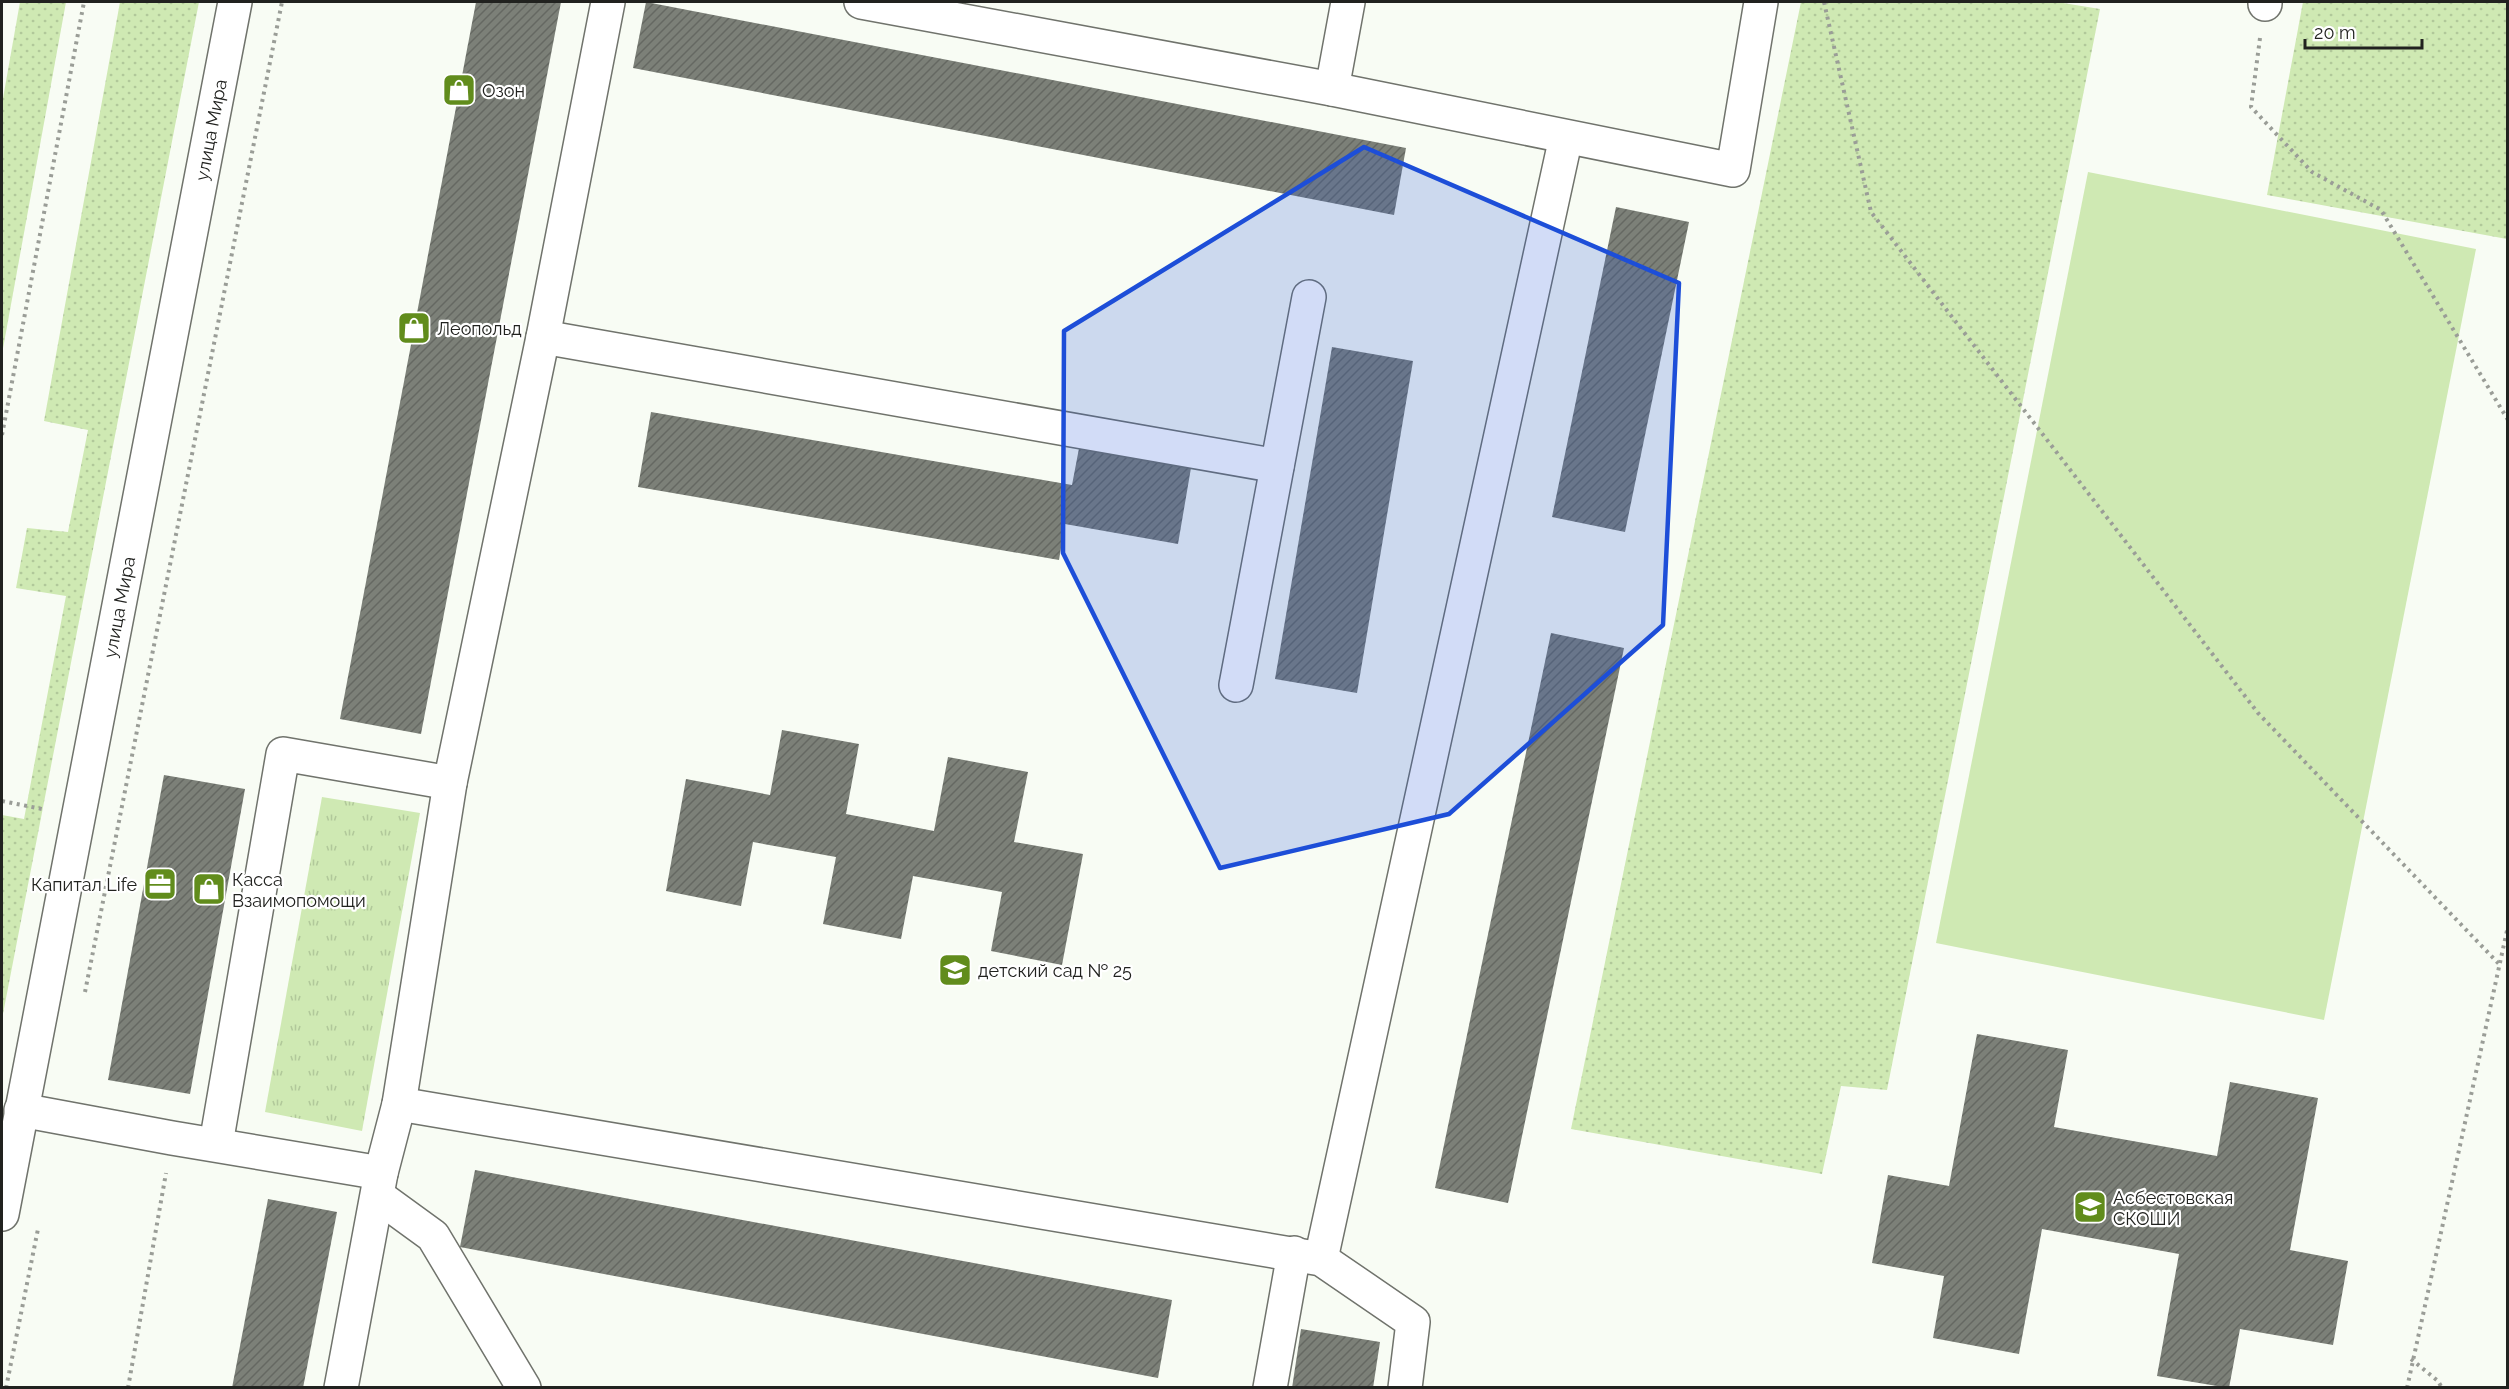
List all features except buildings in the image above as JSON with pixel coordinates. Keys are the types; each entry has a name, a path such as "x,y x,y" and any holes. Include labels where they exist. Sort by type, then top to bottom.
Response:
{"street":[{"name":"улица Мира","path":"2,1214 235,2"},
{"path":"341,1388 380,1184 399,1104 450,783 543,337 608,2"},
{"path":"861,2 1332,89 1733,170 1761,2"},
{"path":"1332,89 1348,2"},
{"path":"1270,1388 1307,1256 1566,136"},
{"path":"1236,685 1309,297"},
{"path":"543,337 1277,466"},
{"path":"216,1144 283,754 450,783"},
{"path":"399,1104 1307,1256 1413,1322 1405,1388"},
{"path":"21,1110 216,1144 380,1184 433,1236 524,1388"}],"path":[{"path":"2,435 84,2"},
{"path":"84,999 282,2"},
{"path":"1824,2 1871,212 2258,713 2499,964"},
{"path":"2265,3 2251,107 2312,172 2381,210 2508,420"},
{"path":"2406,1388 2508,926"},
{"path":"128,1388 172,1138"},
{"path":"6,1388 40,1218"},
{"path":"2411,1359 2438,1381 2442,1388"}],"highlighted area":[{"path":"1364,147 1679,283 1663,625 1449,814 1220,868 1063,553 1064,331"}],"green space":[{"path":"20,2 66,2 2,354 2,104"},
{"path":"120,2 199,2 2,1019 2,815 24,819 66,596 16,588 27,528 68,532 88,430 44,421"},
{"path":"1801,2 2057,2 2100,9 1887,1090 1841,1086 1822,1174 1571,1129"},
{"path":"2303,2 2507,2 2507,239 2267,195"},
{"path":"2088,172 2476,249 2324,1020 1936,943"},
{"path":"322,797 420,813 362,1131 265,1112"}],"place":[{"name":"Озон","path":"459,90"},
{"name":"Леопольд","path":"414,328"},
{"name":"Капитал Life","path":"160,884"},
{"name":"Касса Взаимопомощи","path":"209,889"},
{"name":"детский сад № 25","path":"955,970"},
{"name":"Асбестовская СКОШИ","path":"2090,1207"}]}
